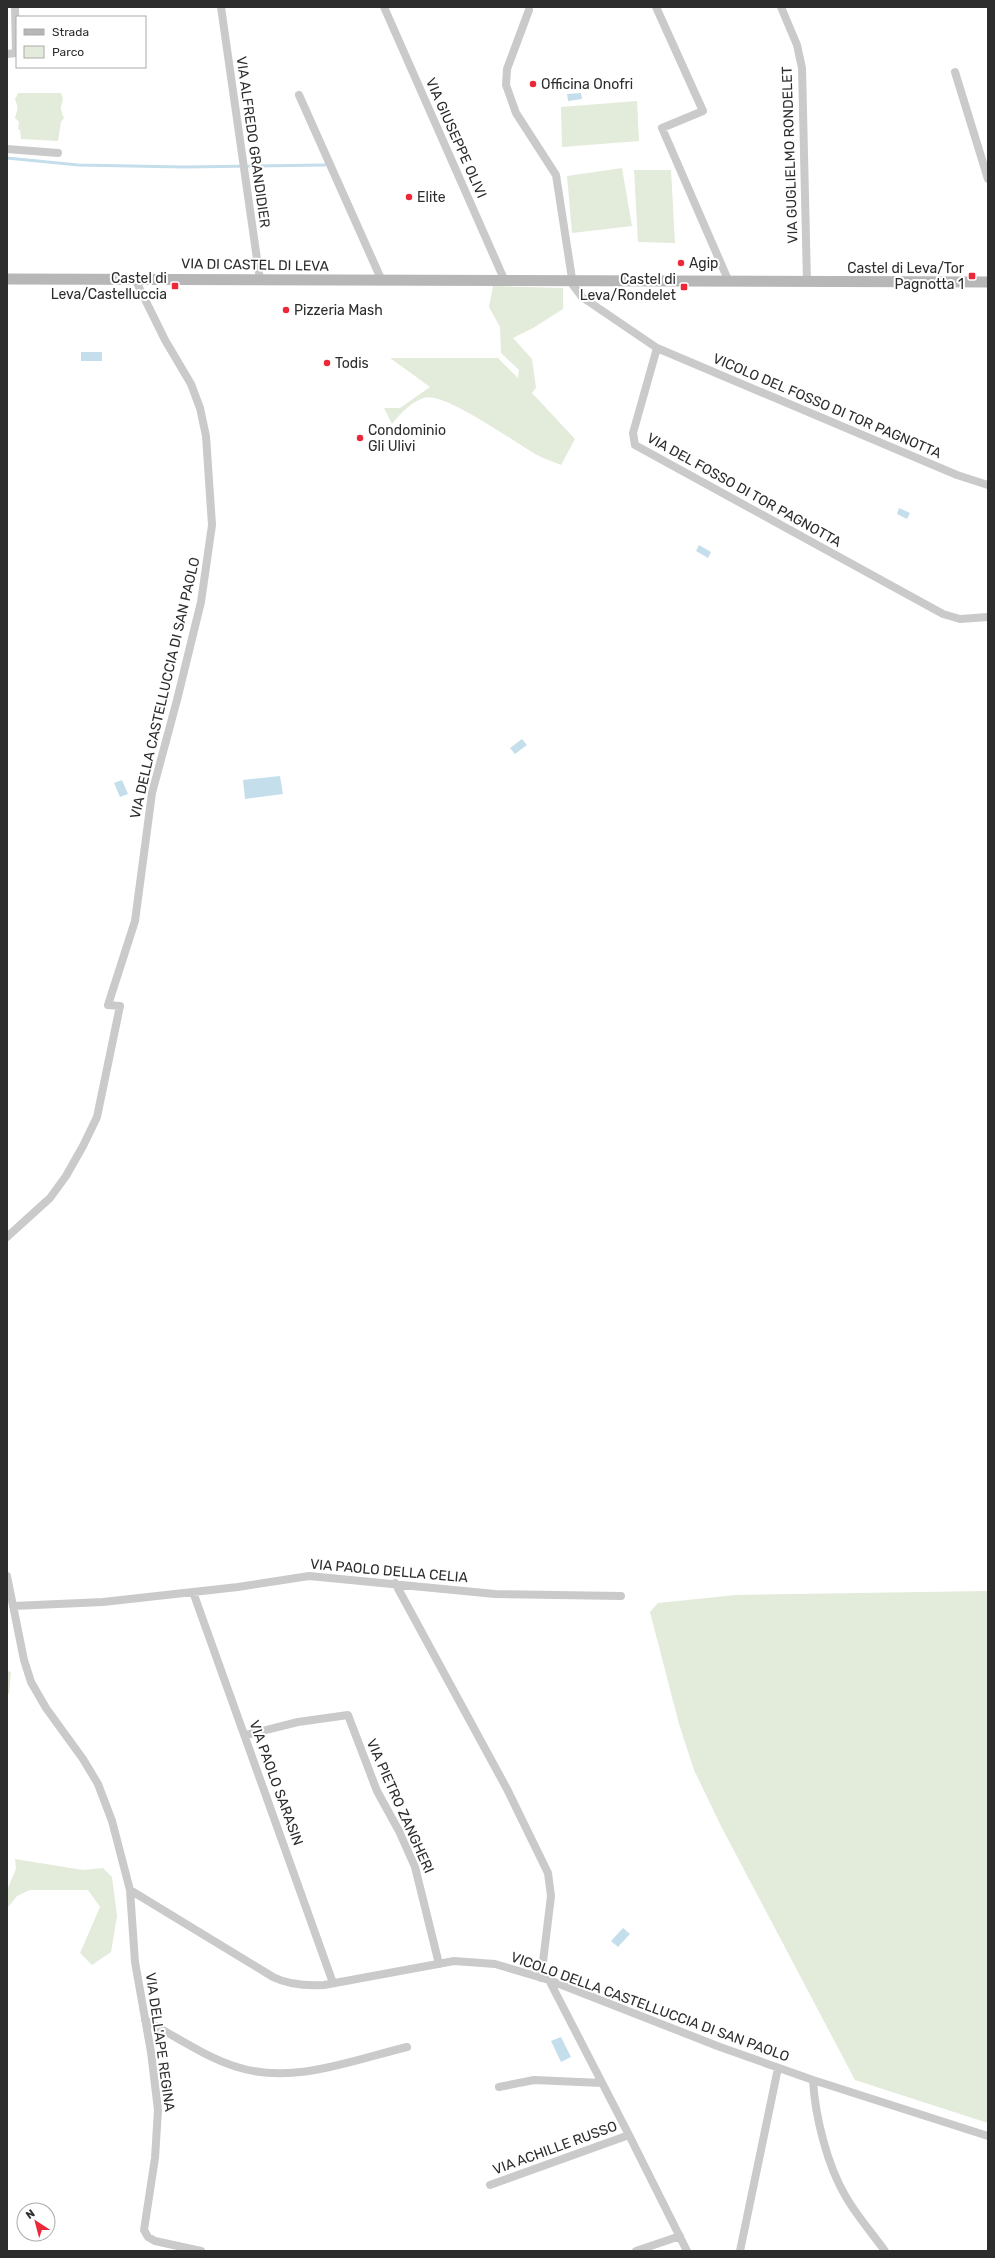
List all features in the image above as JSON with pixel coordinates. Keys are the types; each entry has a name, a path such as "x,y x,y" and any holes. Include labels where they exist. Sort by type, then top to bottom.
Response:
{"street":[{"path":"7,54 16,53 15,7"},
{"name":"VIA ALFREDO GRANDIDIER","path":"221,7 260,280"},
{"name":"VIA GIUSEPPE OLIVI","path":"384,7 504,279"},
{"path":"656,7 703,111 662,128 729,282"},
{"name":"VIA GUGLIELMO RONDELET","path":"781,7 797,45 802,68 807,282"},
{"path":"529,10 507,68 506,85 516,113 556,175 572,281 576,290 582,297 657,348"},
{"path":"955,72 988,179"},
{"path":"300,95 382,281"},
{"path":"7,149 58,153"},
{"name":"VIA DI CASTEL DI LEVA","path":"7,279 382,281 504,279 729,282 988,282"},
{"name":"VIA DELLA CASTELLUCCIA DI SAN PAOLO","path":"7,1238 50,1198 66,1176 97,1117 120,1006 108,1005 135,921 152,793 201,602 211,540 212,518 206,436 200,408 191,384 165,340 135,279"},
{"name":"VICOLO DEL FOSSO DI TOR PAGNOTTA","path":"657,348 957,475 988,485"},
{"name":"VIA DEL FOSSO DI TOR PAGNOTTA","path":"657,348 632,436 634,443 638,448 945,615 965,619 988,617"},
{"path":"7,1576 24,1660 31,1682 46,1708 83,1759 98,1784 112,1821 130,1890"},
{"name":"VIA PAOLO DELLA CELIA","path":"13,1606 103,1602 193,1592 309,1576 503,1594 621,1596"},
{"path":"395,1583 507,1789 548,1873 551,1896 545,1979"},
{"name":"VIA PAOLO SARASIN","path":"193,1592 246,1735 333,1983"},
{"name":"VIA PIETRO ZANGHERI","path":"246,1735 298,1722 348,1715 377,1791 399,1831 415,1867 439,1964"},
{"name":"VICOLO DELLA CASTELLUCCIA DI SAN PAOLO","path":"130,1890 277,1979 305,1985 333,1983 439,1964 462,1961 482,1962 545,1979 778,2068 988,2136"},
{"name":"VIA DELL'APE REGINA","path":"130,1890 135,1962 146,2020 158,2117 155,2158 144,2230 148,2237 155,2241 201,2251"},
{"name":"VIA ACHILLE RUSSO","path":"545,1979 602,2083 687,2251"},
{"path":"146,2020 215,2058 238,2067 266,2073 306,2071 407,2047"},
{"path":"740,2251 778,2068"},
{"path":"499,2087 534,2080 602,2083"},
{"path":"812,2080 818,2117 839,2184 851,2205 885,2251"},
{"name":"VIA ACHILLE RUSSO","path":"490,2185 629,2135"},
{"path":"636,2251 680,2236"}],"green space":[{"path":"18,93 61,93 63,99 61,109 64,118 61,122 58,141 21,139 20,130 18,129 19,122 15,118 18,108 15,99"},
{"path":"637,101 639,141 562,147 561,107"},
{"path":"622,168 632,226 572,233 567,176"},
{"path":"634,170 671,170 675,243 638,242"},
{"path":"493,286 563,288 563,309 533,328 513,338 532,359 536,388 532,393 575,439 561,465 530,451 482,420 447,402 433,398 423,398 418,400 402,413 392,424 384,408 400,408 430,387 390,358 498,358 518,378 519,370 501,353 500,327 489,307"},
{"path":"988,1591 988,2123 855,2080 722,1828 694,1770 679,1724 650,1612 658,1603 736,1595"},
{"path":"7,1671 11,1672 9,1694 7,1694"},
{"path":"15,1859 83,1870 103,1868 112,1877 117,1916 111,1952 92,1965 80,1953 100,1907 88,1890 30,1890 17,1896 9,1906 7,1906 7,1890 16,1869"}],"water":[{"path":"581,93 582,99 568,101 567,94"},
{"path":"81,352 102,352 102,361 81,361"},
{"path":"899,508 910,513 907,519 897,514"},
{"path":"699,545 711,552 708,558 696,551"},
{"path":"522,739 527,745 515,754 510,748"},
{"path":"280,776 283,794 245,799 243,780"},
{"path":"122,780 128,794 120,797 114,783"},
{"path":"623,1928 630,1934 618,1947 611,1941"},
{"path":"561,2037 571,2057 561,2062 551,2041"}],"waterway":[{"path":"7,158 78,165 184,167 325,165"}],"place":[{"name":"Officina Onofri","path":"533,84"},
{"name":"Elite","path":"409,197"},
{"name":"Agip","path":"681,263"},
{"name":"Castel di Leva/Tor Pagnotta 1","path":"972,276"},
{"name":"Castel di Leva/Castelluccia","path":"175,286"},
{"name":"Castel di Leva/Rondelet","path":"684,287"},
{"name":"Pizzeria Mash","path":"286,310"},
{"name":"Todis","path":"327,363"},
{"name":"Condominio Gli Ulivi","path":"360,438"}]}
